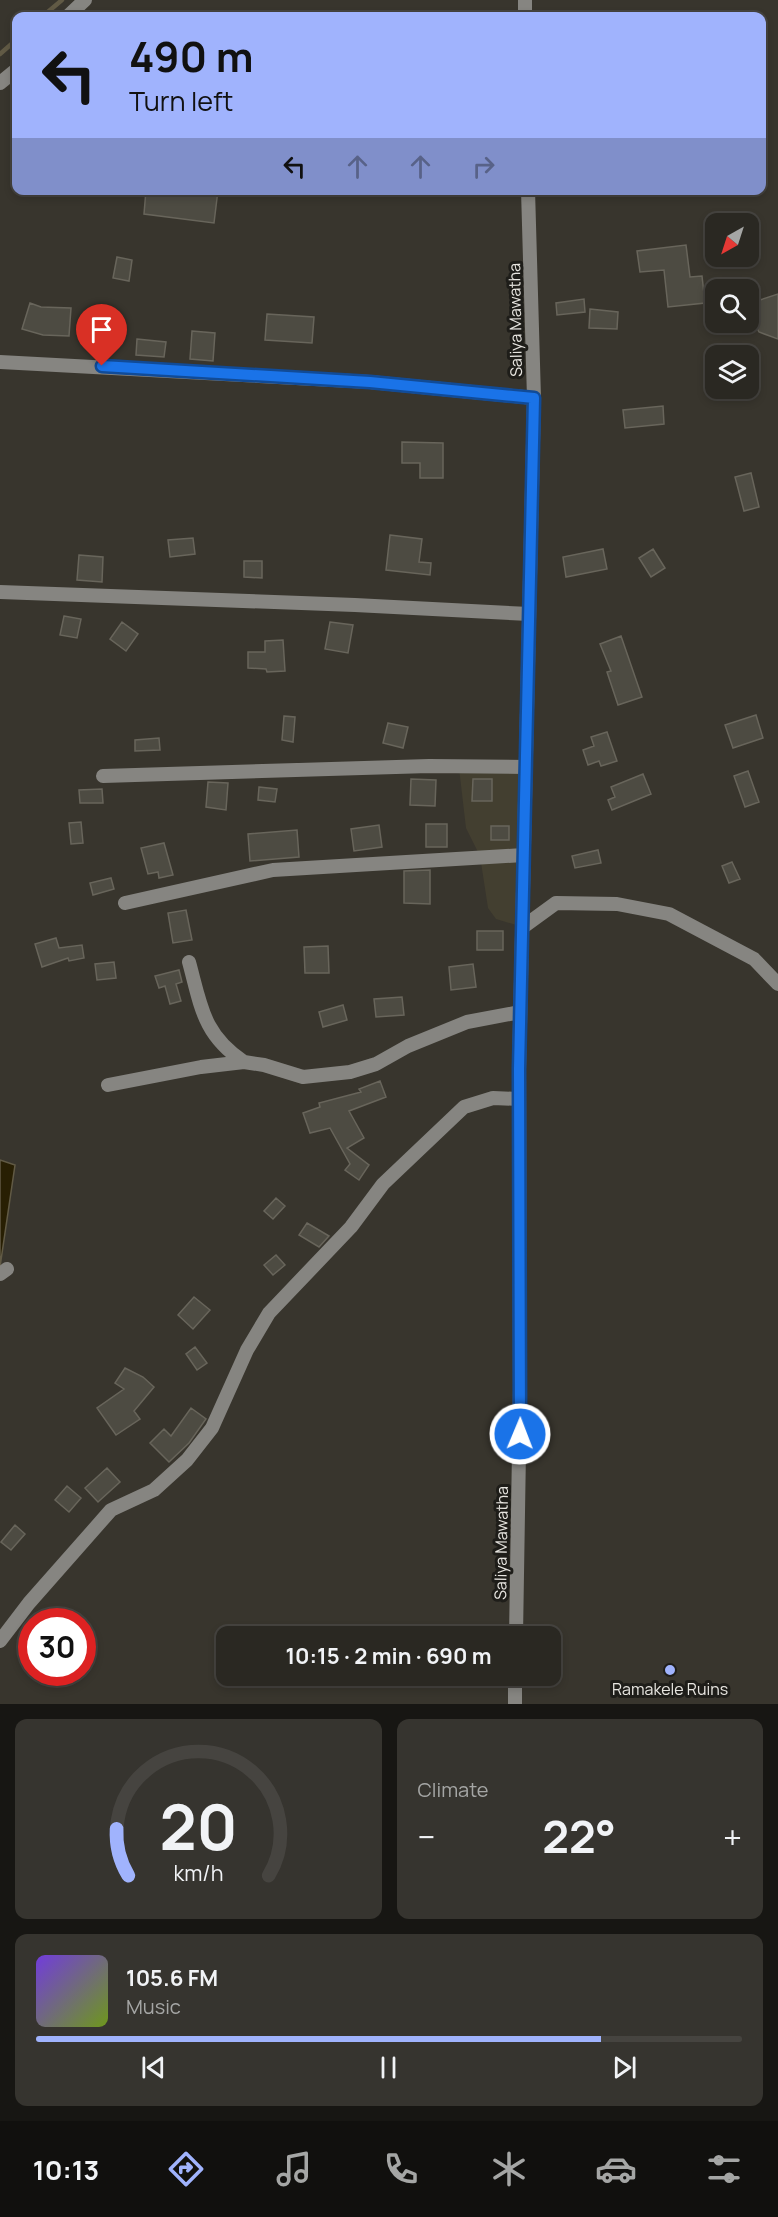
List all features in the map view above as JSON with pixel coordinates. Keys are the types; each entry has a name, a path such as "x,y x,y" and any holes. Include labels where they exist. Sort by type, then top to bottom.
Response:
{"street":[{"path":"72,12 85,0"},
{"path":"0,83 12,73"},
{"name":"Saliya Mawatha","path":"516,1626 520,1389 520,1012 534,398 528,195"},
{"path":"0,362 370,382 534,398"},
{"path":"0,592 343,604 529,614"},
{"path":"103,776 429,766 526,767"},
{"path":"125,903 273,870 523,855"},
{"path":"522,927 556,903 617,904 669,914 754,959 778,984"},
{"path":"189,962 206,1022 227,1051 244,1062"},
{"path":"108,1084 201,1067 244,1062 264,1065 303,1077 350,1072 376,1064 408,1046 467,1022 520,1012"},
{"path":"0,1641 29,1603 111,1510 154,1490 187,1460 212,1428 247,1350 269,1313 351,1227 390,1177 464,1107 493,1098 519,1099"},
{"path":"515,1686 515,1704"}],"shaded area":[{"path":"526,767 523,927 496,919 488,908 480,856 466,828 459,768"},
{"path":"0,1160 15,1165 0,1267"}],"building":[{"path":"146,195 217,195 214,223 144,214"},
{"path":"686,245 690,277 702,276 705,303 668,307 664,270 640,272 637,251"},
{"path":"117,257 132,260 129,281 113,278"},
{"path":"778,294 778,339 759,332 760,300"},
{"path":"584,299 585,312 557,315 556,303"},
{"path":"30,303 41,307 71,308 69,336 43,335 22,329"},
{"path":"590,309 618,312 617,329 589,328"},
{"path":"267,314 314,317 312,343 265,340"},
{"path":"192,331 215,333 213,361 190,359"},
{"path":"137,339 166,342 164,357 136,355"},
{"path":"663,406 664,424 625,428 623,410"},
{"path":"402,442 443,443 443,478 420,478 420,463 402,463"},
{"path":"751,473 759,507 744,511 735,477"},
{"path":"390,535 422,539 419,562 431,563 430,575 386,570"},
{"path":"193,538 195,554 170,557 168,540"},
{"path":"603,549 607,569 566,577 563,557"},
{"path":"653,549 665,568 651,577 639,558"},
{"path":"79,555 103,557 102,582 77,580"},
{"path":"244,561 262,561 262,578 244,577"},
{"path":"64,616 81,619 77,638 60,635"},
{"path":"122,622 138,634 126,651 110,639"},
{"path":"330,622 353,625 348,653 325,649"},
{"path":"621,636 642,697 618,705 607,672 611,671 600,644"},
{"path":"283,640 285,671 267,672 266,669 248,668 248,652 265,652 265,641"},
{"path":"756,715 763,738 733,748 725,725"},
{"path":"284,716 295,717 293,742 282,740"},
{"path":"388,723 408,727 403,748 383,743"},
{"path":"607,732 617,761 601,766 599,761 588,765 583,750 594,746 591,737"},
{"path":"159,738 160,750 135,751 135,740"},
{"path":"748,771 759,802 745,807 734,776"},
{"path":"643,774 651,794 612,810 608,800 615,797 611,787"},
{"path":"411,779 436,780 435,806 410,805"},
{"path":"473,779 492,779 492,801 472,801"},
{"path":"208,782 228,783 226,810 206,807"},
{"path":"259,787 277,789 275,802 258,800"},
{"path":"102,789 103,803 80,803 79,790"},
{"path":"81,822 83,843 71,844 69,823"},
{"path":"426,824 447,824 447,847 426,847"},
{"path":"379,825 382,847 354,851 351,829"},
{"path":"491,826 509,826 509,840 491,840"},
{"path":"297,830 299,857 250,861 248,834"},
{"path":"164,843 173,875 159,878 158,872 148,874 141,848"},
{"path":"598,850 601,863 575,868 572,856"},
{"path":"732,862 740,879 729,883 722,866"},
{"path":"430,870 430,904 404,903 404,871"},
{"path":"111,878 114,889 93,895 90,883"},
{"path":"186,910 192,940 173,943 168,913"},
{"path":"477,931 503,931 503,950 477,950"},
{"path":"56,938 59,948 82,945 84,958 69,961 68,958 42,967 35,944"},
{"path":"328,946 329,973 305,973 304,947"},
{"path":"114,962 116,978 97,980 95,964"},
{"path":"473,964 476,987 451,990 449,967"},
{"path":"179,970 182,982 176,984 181,1001 170,1004 165,986 159,988 155,976"},
{"path":"402,997 404,1015 376,1017 374,999"},
{"path":"343,1005 347,1020 323,1027 319,1012"},
{"path":"380,1081 386,1097 349,1111 364,1138 347,1148 369,1165 359,1180 345,1170 350,1164 330,1128 310,1133 303,1113 320,1107 319,1103 361,1092 359,1089"},
{"path":"276,1198 285,1206 273,1219 264,1211"},
{"path":"307,1223 329,1236 319,1247 299,1235"},
{"path":"276,1255 285,1265 273,1275 264,1265"},
{"path":"194,1297 210,1310 193,1329 178,1315"},
{"path":"195,1347 207,1363 197,1370 186,1354"},
{"path":"125,1368 143,1377 154,1387 134,1411 140,1419 116,1435 97,1408 124,1389 115,1383"},
{"path":"191,1408 206,1419 189,1443 169,1462 150,1443 164,1429 171,1436"},
{"path":"107,1468 120,1482 98,1502 85,1488"},
{"path":"67,1486 81,1498 69,1512 55,1500"},
{"path":"15,1525 25,1534 11,1550 1,1542"}],"waterway":[{"path":"48,12 62,0"},
{"path":"0,54 12,44"}],"place":[{"name":"Ramakele Ruins","path":"670,1670"}],"route":[{"path":"102,366 370,382 534,398 519,1069 520,1434"}]}
